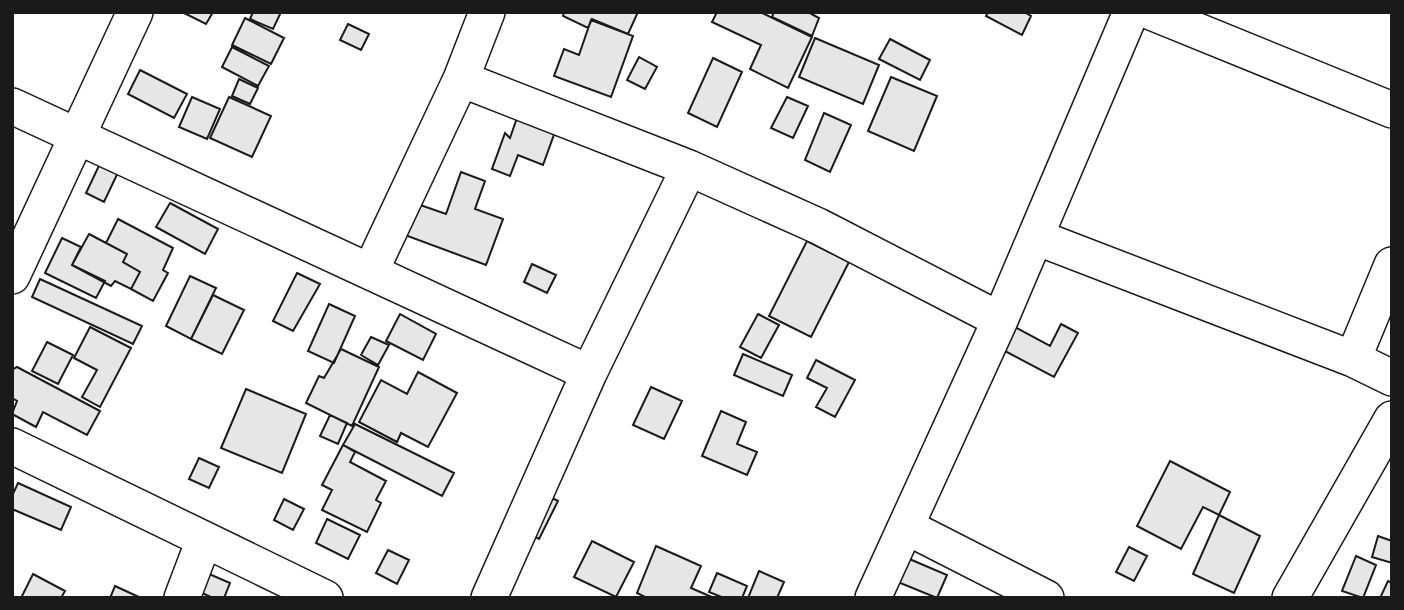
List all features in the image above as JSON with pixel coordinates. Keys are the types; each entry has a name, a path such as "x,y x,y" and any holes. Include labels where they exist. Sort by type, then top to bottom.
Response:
{"street":[{"path":"12,276 135,12"},
{"path":"371,270 461,79 487,12"},
{"path":"873,598 1000,320 1131,12"},
{"path":"1151,12 1392,110"},
{"path":"461,79 689,168 818,226 1000,320"},
{"path":"12,106 589,373"},
{"path":"489,598 589,373 689,168"},
{"path":"1035,237 1353,359 1392,378"},
{"path":"1353,359 1392,265"},
{"path":"1290,598 1392,419"},
{"path":"12,446 325,598"},
{"path":"907,527 1046,598"},
{"path":"182,598 204,540"}],"building":[{"path":"182,12 213,12 206,24"},
{"path":"253,12 281,12 273,29 250,19"},
{"path":"564,12 638,12 628,34 592,19 588,28 563,16"},
{"path":"717,12 760,12 812,37 788,88 750,69 761,45 712,22"},
{"path":"774,12 808,12 819,18 812,36 772,17"},
{"path":"988,12 1024,12 1031,16 1022,35 986,16"},
{"path":"245,18 284,38 271,64 232,45"},
{"path":"591,20 633,36 611,97 554,76 564,49 579,55"},
{"path":"348,24 369,34 361,50 340,40"},
{"path":"815,38 879,65 863,104 799,77"},
{"path":"890,39 930,60 920,80 879,59"},
{"path":"232,47 269,66 258,86 222,67"},
{"path":"639,57 657,67 645,89 627,80"},
{"path":"713,58 742,72 717,127 688,113"},
{"path":"140,70 187,94 174,118 128,94"},
{"path":"891,77 937,96 914,151 868,131"},
{"path":"239,79 258,88 250,104 232,96"},
{"path":"192,97 220,109 207,139 179,127"},
{"path":"229,97 271,116 252,157 210,138"},
{"path":"787,97 808,106 793,138 771,128"},
{"path":"824,113 851,125 830,172 805,160"},
{"path":"518,115 556,129 543,165 518,155 510,176 492,169 505,133 510,138"},
{"path":"104,155 122,164 104,202 86,193"},
{"path":"461,172 485,181 475,209 503,219 486,265 394,231 406,200 446,214"},
{"path":"170,203 218,229 205,254 156,227"},
{"path":"118,219 173,248 163,270 168,273 153,301 131,289 140,272 123,262 127,254 106,243"},
{"path":"89,234 127,254 123,262 140,272 131,289 115,281 111,286 72,265"},
{"path":"62,238 81,247 72,265 105,281 96,298 45,273"},
{"path":"807,241 849,262 811,337 769,316"},
{"path":"532,264 556,275 547,293 524,282"},
{"path":"297,273 320,284 293,331 273,321"},
{"path":"190,276 216,288 191,339 166,326"},
{"path":"40,279 142,326 133,344 32,297"},
{"path":"213,295 244,310 222,354 191,339"},
{"path":"329,304 355,316 334,363 308,351"},
{"path":"400,314 436,334 423,360 386,341"},
{"path":"758,314 779,325 761,358 740,347"},
{"path":"1061,324 1078,333 1054,377 1003,350 1015,327 1050,346"},
{"path":"90,327 131,348 100,407 82,397 97,370 74,358"},
{"path":"371,337 389,345 378,365 361,355"},
{"path":"47,342 73,355 58,384 32,371"},
{"path":"341,349 379,367 352,426 306,403 319,376 324,378"},
{"path":"743,354 792,375 783,396 734,375"},
{"path":"816,360 855,380 835,417 816,407 827,388 807,378"},
{"path":"17,367 100,411 87,435 43,412 36,427 12,414 17,401 12,398 12,370"},
{"path":"418,372 457,393 428,447 401,433 397,442 359,422 381,380 407,394"},
{"path":"651,387 682,401 664,439 633,425"},
{"path":"246,389 306,414 282,473 221,448"},
{"path":"721,411 746,422 737,444 757,452 747,475 702,456"},
{"path":"330,415 347,423 338,444 320,436"},
{"path":"355,424 454,473 442,496 343,445"},
{"path":"343,445 355,452 350,462 386,481 376,500 381,503 367,532 322,510 332,490 322,485"},
{"path":"199,458 219,467 209,488 189,479"},
{"path":"1170,461 1230,492 1219,515 1203,507 1181,549 1137,526"},
{"path":"18,483 71,507 61,530 12,509 12,496"},
{"path":"535,489 558,501 539,539 515,527"},
{"path":"284,499 304,509 293,530 274,520"},
{"path":"1219,515 1260,536 1234,593 1193,574"},
{"path":"327,519 360,535 348,559 316,543"},
{"path":"1378,536 1392,541 1392,563 1372,557"},
{"path":"592,541 634,562 616,597 574,577"},
{"path":"656,546 701,566 691,588 714,598 647,598 637,593"},
{"path":"1129,547 1147,556 1134,581 1116,572"},
{"path":"388,550 409,560 397,584 376,573"},
{"path":"893,552 947,575 937,598 883,576"},
{"path":"1356,556 1376,565 1363,598 1342,591"},
{"path":"200,570 230,583 224,598 213,598 191,588"},
{"path":"759,571 784,582 777,598 748,598"},
{"path":"717,573 747,586 742,598 724,598 709,592"},
{"path":"33,574 65,591 61,598 21,598"},
{"path":"1388,581 1392,583 1392,598 1380,598"},
{"path":"115,586 141,598 110,598"}]}
